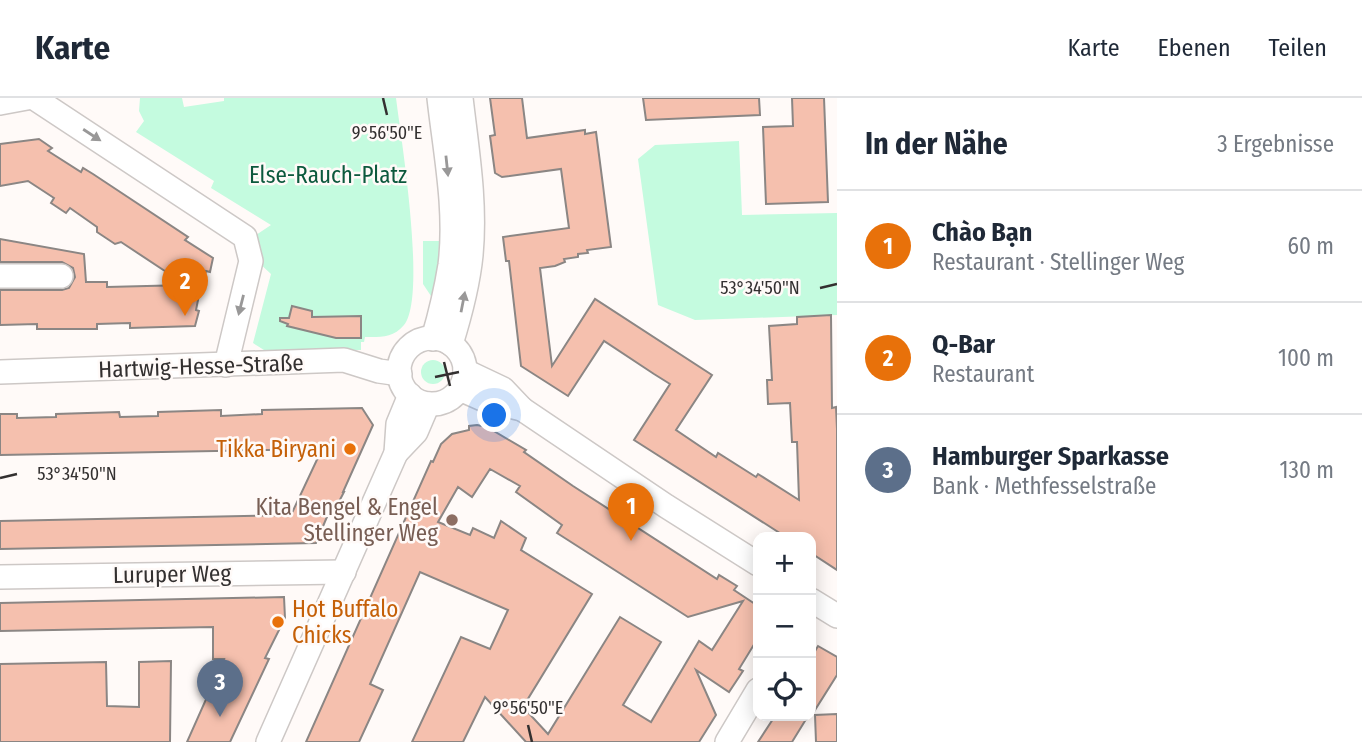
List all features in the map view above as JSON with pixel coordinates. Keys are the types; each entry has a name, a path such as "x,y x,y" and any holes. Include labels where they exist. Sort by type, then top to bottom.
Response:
{"street":[{"path":"0,103 27,98"},
{"path":"34,98 245,237 251,261 226,365"},
{"path":"439,98 449,188 451,237 450,264 442,307 442,342"},
{"path":"442,342 461,311 473,237 471,185 461,98"},
{"path":"0,276 61,276"},
{"path":"418,342 442,342 461,356 462,380 446,401 419,399 403,385 400,374 402,360 407,351 418,342"},
{"name":"Hartwig-Hesse-Straße","path":"0,372 344,360 379,371 400,374"},
{"path":"462,380 503,389 522,409 753,561"},
{"path":"268,742 396,453 416,432 419,399"},
{"name":"Luruper Weg","path":"0,577 344,572"},
{"path":"816,604 837,616"},
{"path":"727,742 753,698"}],"green space":[{"name":"Else-Rauch-Platz","path":"140,98 182,98 184,107 224,101 224,98 396,98 413,251 410,309 404,325 391,335 365,337 364,342 361,342 361,350 264,350 253,343 271,274 258,262 256,235 271,225 211,188 214,181 136,132 144,121 139,111"},
{"path":"739,141 742,215 837,213 837,315 695,320 658,305 638,159 655,145"},
{"path":"423,241 439,241 438,279 433,299 423,284"},
{"path":"433,360 442,363 445,372 442,381 433,384 424,381 421,372 424,363"}],"building":[{"path":"490,98 522,98 527,138 585,130 585,134 596,132 611,247 587,250 588,253 564,259 565,262 555,266 540,268 552,366 595,299 712,375 676,430 716,457 718,453 799,500 797,442 792,442 790,403 768,404 767,380 772,380 769,326 797,324 797,317 831,315 832,408 836,407 837,429 837,570 816,556 816,532 778,532 634,440 670,384 604,341 568,396 521,366 509,261 506,261 503,237 569,228 561,169 502,177 495,173 490,136 495,135"},
{"path":"643,98 759,98 760,115 646,120"},
{"path":"792,98 824,98 828,202 766,204 763,127 793,126"},
{"path":"39,139 52,148 48,151 81,172 83,168 93,174 188,237 185,240 213,258 210,272 206,271 200,290 195,326 130,328 130,323 97,324 97,329 37,329 37,324 0,325 0,290 62,290 69,288 75,277 73,268 62,262 0,262 0,239 84,254 86,282 107,282 107,287 186,285 121,242 115,244 70,208 66,213 51,203 54,198 28,181 0,186 0,144"},
{"path":"292,306 312,311 312,317 361,316 361,338 336,338 287,326 280,318 289,318"},
{"path":"362,408 373,425 344,492 333,513 329,512 316,543 0,549 0,521 291,515 322,449 0,455 0,414 17,414 17,418 119,412 120,417 158,416 158,412 221,410 221,416 262,414 262,410"},
{"path":"469,426 487,427 526,450 524,452 573,486 717,579 719,575 737,586 734,590 753,603 753,646 739,669 743,671 729,692 696,670 716,715 699,742 526,742 485,697 463,742 412,742 461,637 490,649 508,610 420,572 370,684 383,690 359,742 306,742 431,461 433,462 441,444 452,434 469,430","holes":["490,469 520,486 516,492 562,525 557,533 688,617 743,601 712,650 699,641 651,722 623,705 661,642 620,617 548,734 523,707 592,594 521,550 526,538 501,521 494,538 473,528 470,535 438,522 458,487 472,497"]},
{"path":"284,597 285,618 230,742 187,742 224,659 213,659 213,627 0,631 0,603"},
{"path":"818,646 837,657 837,675 816,708 816,658"},
{"path":"171,661 170,742 0,742 0,664 106,662 107,706 139,707 139,662"},
{"path":"837,714 837,742 816,742 816,715"},
{"path":"772,721 805,721 792,742 758,742"}],"place":[{"name":"Q-Bar","path":"185,316"},
{"name":"Tikka Biryani","path":"350,449"},
{"name":"Kita Bengel & Engel Stellinger Weg","path":"452,520"},
{"name":"Chào Bạn","path":"631,541"},
{"name":"Hot Buffalo Chicks","path":"278,622"},
{"name":"Hamburger Sparkasse","path":"220,717"}]}
